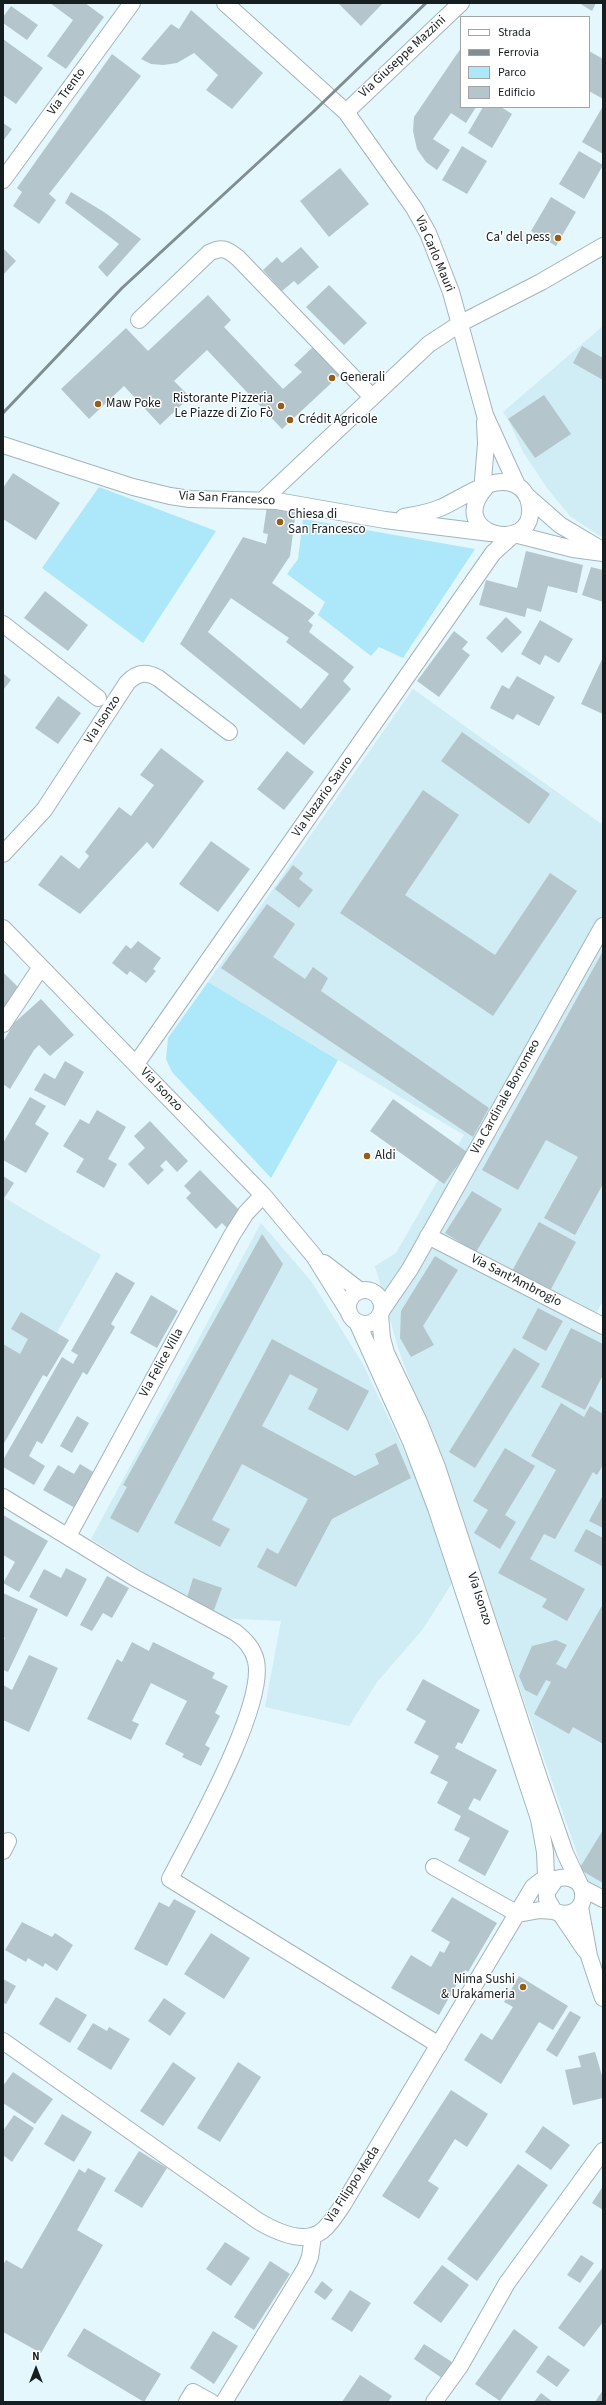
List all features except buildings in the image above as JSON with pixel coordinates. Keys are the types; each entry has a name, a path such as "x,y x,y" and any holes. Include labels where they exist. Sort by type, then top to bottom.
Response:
{"street":[{"name":"Via Trento","path":"3,180 132,3"},
{"name":"Via Carlo Mauri","path":"225,3 346,112 407,196 428,233 461,323 485,415 522,491"},
{"name":"Via Giuseppe Mazzini","path":"346,112 461,3"},
{"path":"264,500 429,344 461,323 541,282 603,246"},
{"path":"139,320 209,253 218,248 226,249 238,258 372,397"},
{"name":"Via Carlo Mauri","path":"483,489 486,444 485,415"},
{"name":"Via San Francesco","path":"5,448 158,494 190,499 264,500 385,520 490,533"},
{"path":"522,491 530,515 522,528 514,534 506,536 490,533 482,527 475,511 478,497 483,489 498,482 508,482 522,491 560,525 603,552"},
{"name":"Via San Francesco","path":"385,520 428,512 483,489"},
{"path":"514,534 573,550 603,552"},
{"name":"Via Nazario Sauro","path":"136,1064 493,553 514,534"},
{"path":"3,624 98,698"},
{"name":"Via Isonzo","path":"3,854 41,814 127,683 136,676 147,673 158,678 229,732"},
{"name":"Via Cardinale Borromeo","path":"381,1312 410,1269 603,926"},
{"name":"Via Isonzo","path":"3,928 263,1195 314,1256 348,1309"},
{"path":"3,1024 41,967"},
{"name":"Via Felice Villa","path":"68,1536 232,1235 246,1214 263,1195"},
{"name":"Via Sant'Ambrogio","path":"428,1236 603,1326"},
{"name":"Via Isonzo","path":"314,1256 363,1290"},
{"name":"Via Cardinale Borromeo","path":"363,1290 396,1279 410,1269"},
{"path":"363,1290 381,1299 381,1312 377,1319 368,1324 357,1322 349,1314 348,1309 350,1298 363,1290"},
{"name":"Via Isonzo","path":"381,1312 382,1338 386,1352 419,1422 437,1467 534,1764 565,1853 581,1886"},
{"name":"Via Isonzo","path":"357,1322 411,1442 436,1508 538,1819 550,1884"},
{"path":"3,1497 135,1578 235,1632 248,1644 256,1660 256,1684 240,1739 170,1879 439,2045"},
{"path":"434,1867 518,1914 540,1910 572,1913 581,1906 603,1909"},
{"path":"589,1956 557,1912 550,1906 550,1884 566,1877 576,1880 581,1886 603,1899"},
{"name":"Via Filippo Meda","path":"313,2236 324,2230 344,2204 535,1884 550,1884"},
{"path":"581,1886 581,1906 589,1956 603,1998"},
{"path":"3,2041 258,2221 283,2233 302,2237 313,2236 310,2257 305,2269 224,2402"},
{"path":"434,2402 460,2366 507,2283 603,2151"},
{"path":"187,2402 193,2392 211,2402"}],"shaded area":[{"path":"603,326 603,538 570,516 547,488 523,452 508,419 503,412"},
{"path":"413,689 603,825 603,1301 588,1328 603,1336 603,1891 587,1882 471,1548 398,1348 375,1266 396,1253 464,1135 208,982"},
{"path":"3,1197 101,1255 3,1427"},
{"path":"261,1223 311,1281 363,1364 415,1474 454,1580 423,1629 377,1682 349,1726 265,1707 281,1621 217,1618 91,1539"}],"green space":[{"path":"99,487 216,531 143,643 42,568"},
{"path":"303,519 475,549 403,658 379,647 371,656 318,615 325,602 287,574 298,559"},
{"path":"208,982 338,1060 271,1178 172,1072 166,1059 168,1038"}],"railway":[{"path":"3,413 122,288 313,112 426,3"}],"place":[{"name":"Ca' del pess","path":"558,238"},
{"name":"Generali","path":"332,378"},
{"name":"Maw Poke","path":"98,404"},
{"name":"Ristorante Pizzeria Le Piazze di Zio Fò","path":"281,406"},
{"name":"Crédit Agricole","path":"290,420"},
{"name":"Chiesa di San Francesco","path":"280,522"},
{"name":"Aldi","path":"367,1156"},
{"name":"Nima Sushi & Urakameria","path":"523,1987"}]}
